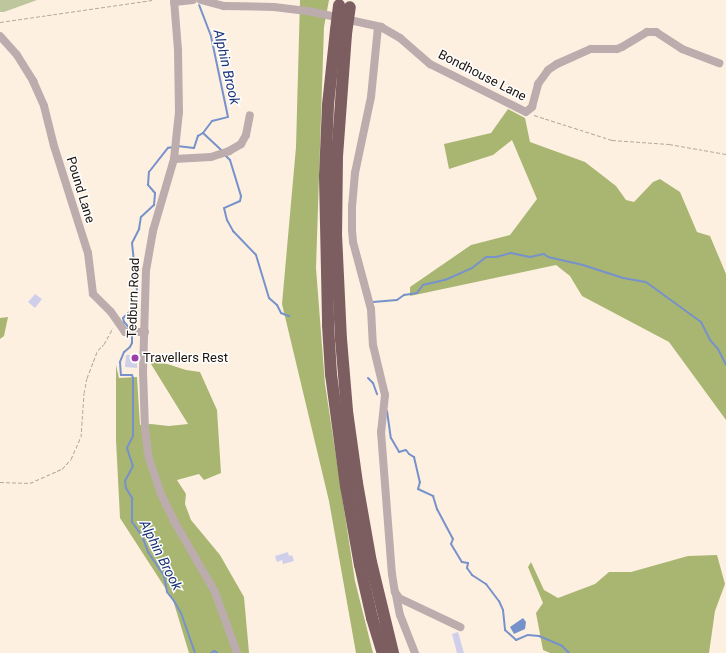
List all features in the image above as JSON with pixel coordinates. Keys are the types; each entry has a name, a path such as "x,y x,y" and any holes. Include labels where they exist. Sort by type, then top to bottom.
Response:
{"highway":[{"path":"345,3 328,105 325,176 328,332 331,374 346,486 360,565 372,618 383,653"},
{"path":"341,32 336,234 341,339 347,411 358,490 371,562 393,653"}],"street":[{"path":"174,1 193,0"},
{"name":"Bondhouse Lane","path":"201,0 224,6 274,7 313,12 378,26 400,38 430,64 526,112"},
{"name":"Tedburn Road","path":"174,1 179,82 176,141 174,155 148,250 146,270 143,402 148,455 161,494 174,521 215,592 237,653"},
{"path":"378,26 371,97 355,173 352,206 352,230 353,242 371,309 373,345 384,395 381,432 384,488 392,574 400,615 415,653"},
{"path":"526,112 532,107 538,84 548,70 563,61 591,49 622,48 646,32 656,32 682,49 719,63"},
{"name":"Pound Lane","path":"0,36 17,55 33,81 44,106 54,146 88,253 93,294 111,312 116,322 130,332 145,332"},
{"path":"174,155 211,157 229,151 241,144 246,135 250,115"},
{"path":"396,594 399,598 460,626"}],"path":[{"path":"0,22 152,0"},
{"path":"526,112 612,140 669,144 726,154"},
{"path":"0,482 30,483 62,469 71,459 81,437 84,393 87,378 98,350 104,344 116,322"}],"green space":[{"path":"0,0 37,0 4,12 0,12"},
{"path":"300,0 329,0 324,27 316,268 325,384 355,581 373,653 356,653 329,501 282,304 296,147"},
{"path":"508,109 525,118 530,142 585,162 616,186 626,200 634,202 653,182 660,179 680,192 697,232 710,236 726,274 726,420 669,342 582,296 570,276 556,265 410,296 410,287 471,245 510,235 537,199 512,140 493,155 449,169 444,144 491,133"},
{"path":"8,317 4,336 0,339 0,318"},
{"path":"155,360 186,370 200,372 217,410 221,473 204,480 199,474 177,480 186,494 185,504 191,520 220,555 244,597 249,653 189,653 173,600 120,518 116,440 116,365 119,378 137,377 140,425 151,424 169,426 188,424 151,364"},
{"path":"717,555 725,584 715,611 709,653 550,653 543,650 536,613 543,603 528,567 531,562 544,590 558,598 595,584 609,572 631,572 688,556"}],"water":[{"path":"523,618 526,622 525,629 514,634 510,627"}],"building":[{"path":"35,294 42,299 35,308 28,302"},
{"path":"126,355 137,355 137,368 125,367"},
{"path":"288,552 289,556 292,555 294,561 283,564 282,560 277,562 275,556"},
{"path":"458,632 464,653 457,653 452,634"}],"waterway":[{"name":"Alphin Brook","path":"177,146 194,148 198,136 203,133 212,121 228,117 211,36 199,5"},
{"path":"203,133 222,151"},
{"name":"Alphin Brook","path":"131,330 124,322 123,318 137,305 138,300 132,243 139,229 141,217 154,205 155,193 148,185 149,172 168,148 173,147"},
{"path":"225,155 230,160 241,196 240,201 224,208 227,220 233,231 256,255 269,298 277,305 281,313 289,316"},
{"path":"373,302 397,300 404,295 417,293 423,285 445,280 472,268 486,257 496,257 511,253 530,257 544,254 548,257 583,265 623,278 646,282 701,322 710,340 718,349 726,365"},
{"name":"Alphin Brook","path":"132,334 132,343 124,352 120,362 121,375 132,375 133,378 133,436 127,448 133,466 125,481 126,488 132,498 132,522 142,536 148,552 164,576 167,592 181,613 195,653"},
{"path":"368,378 373,383 377,394"},
{"path":"387,411 391,438 399,452 406,450 414,457 420,482 418,489 433,496 437,509 453,539 451,544 462,562 468,563 467,568 472,575 486,584 499,601 503,610 505,630 516,640 528,635 539,636 562,646 569,653"},
{"name":"Alphin Brook","path":"211,653 214,651 218,653"}],"place":[{"name":"Travellers Rest","path":"135,358"}]}
